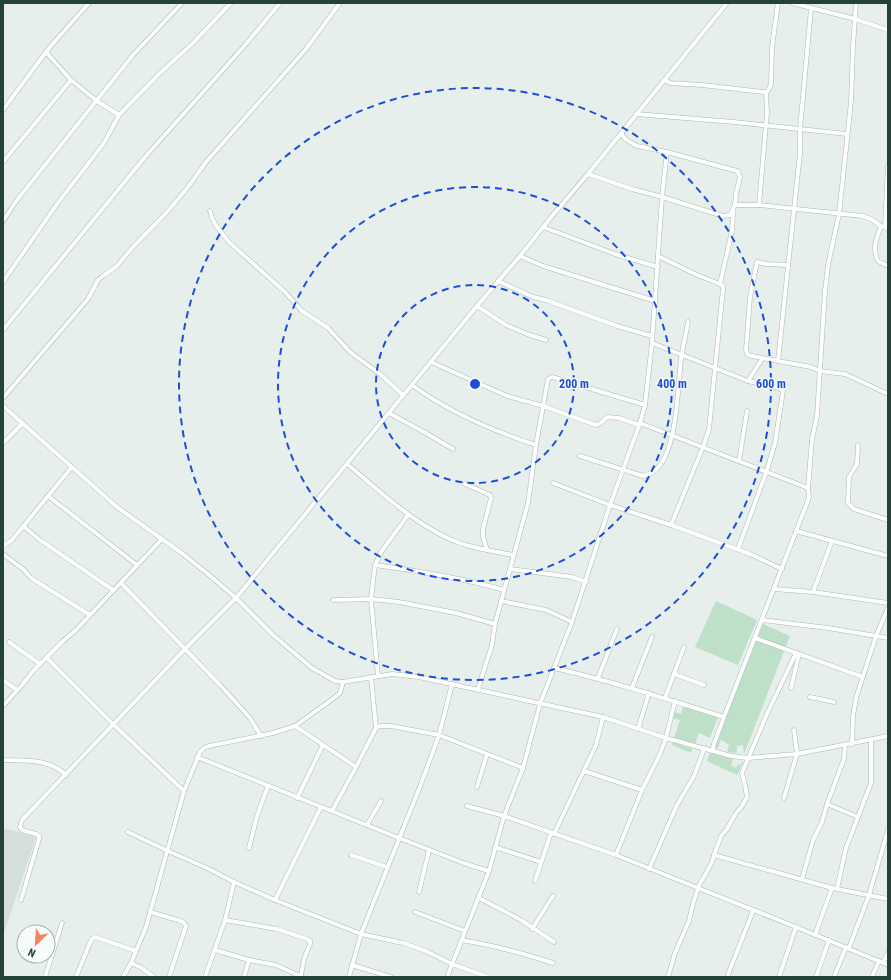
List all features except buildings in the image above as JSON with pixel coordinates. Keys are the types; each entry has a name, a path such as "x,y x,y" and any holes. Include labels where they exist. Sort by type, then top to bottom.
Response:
{"street":[{"path":"3,110 46,52 89,3"},
{"path":"3,222 17,200 133,55 182,3"},
{"path":"3,282 57,204 104,143 119,115 160,73 192,44 231,3"},
{"path":"3,330 145,157 246,44 280,3"},
{"path":"3,398 88,299 98,280 117,266 132,248 168,211 206,162 306,49 340,3"},
{"path":"21,900 39,839 39,836 36,834 22,830 20,824 22,820 185,649 236,598 388,413 588,174 727,3"},
{"path":"759,205 767,113 766,92 771,84 772,48 778,3"},
{"path":"792,3 855,19 888,30"},
{"path":"778,361 800,153 800,129 811,3"},
{"path":"712,751 809,497 808,488 812,439 817,416 825,291 828,265 839,214 851,102 856,3"},
{"path":"46,52 71,80 97,101 119,115"},
{"path":"3,162 71,80"},
{"path":"665,80 670,83 766,92"},
{"path":"636,114 847,134"},
{"path":"621,133 624,139 637,146 667,152 737,172 740,177 733,211 732,231 720,284"},
{"path":"447,977 488,871 504,816 523,768 540,704 572,622 610,505 639,424 644,405 652,343 662,197 667,152"},
{"path":"888,166 886,180 885,227 874,249 878,262 888,266"},
{"path":"588,174 723,216 730,215 733,211"},
{"path":"735,205 759,205 871,218 885,227"},
{"path":"210,211 217,227 229,242 285,292 302,311 328,328 350,352 380,374 403,396"},
{"path":"543,227 608,252 658,267"},
{"path":"520,256 543,266 655,301"},
{"path":"658,256 723,286 709,429 671,525"},
{"path":"788,265 757,262 750,297 746,350 748,355 762,359 811,367 820,371 845,374 888,394"},
{"path":"498,281 533,297 546,300 617,326 652,336"},
{"path":"477,306 506,324 527,334 546,340"},
{"path":"580,456 643,476 652,474 658,467 664,458 672,435 682,354 688,322"},
{"path":"652,343 748,381 779,388 783,391 775,443 766,473 738,549"},
{"path":"748,381 762,359"},
{"path":"431,362 507,396 543,406 596,425 607,417 639,424 672,435 766,473 808,488"},
{"path":"478,689 492,645 495,624 528,503 536,445 548,378 552,377 644,405"},
{"path":"412,385 442,404 490,428 507,436 536,445"},
{"path":"3,406 71,468 117,507 183,554 236,598 272,634 312,668 335,681 343,682 392,674 412,676 603,717 704,749 731,756 748,758 797,754 888,736"},
{"path":"739,461 747,411"},
{"path":"388,413 453,449"},
{"path":"3,443 23,423"},
{"path":"858,445 857,464 849,477 848,503 854,509 888,520"},
{"path":"347,464 408,515 444,536 462,544 514,556"},
{"path":"3,546 12,540 71,468"},
{"path":"553,483 610,505 738,549 782,569"},
{"path":"465,484 487,493 491,498 483,529 486,550"},
{"path":"48,496 137,565"},
{"path":"378,676 371,599 375,564 381,552 408,515"},
{"path":"23,526 40,540 113,590"},
{"path":"796,531 888,556"},
{"path":"3,706 40,664 63,640 90,616 162,539"},
{"path":"813,592 832,541"},
{"path":"3,554 24,570 31,578 90,616"},
{"path":"375,564 473,581 504,590"},
{"path":"510,569 572,577 586,582"},
{"path":"120,583 250,718 262,736"},
{"path":"774,589 813,592 888,603"},
{"path":"333,600 371,599 406,603 456,613 495,624"},
{"path":"501,602 546,610 572,622"},
{"path":"852,744 853,716 856,698 876,636 888,608"},
{"path":"762,620 828,628 888,638"},
{"path":"598,678 617,629"},
{"path":"632,688 652,637"},
{"path":"755,638 863,677"},
{"path":"9,642 40,664"},
{"path":"665,698 684,647"},
{"path":"791,688 797,653"},
{"path":"668,977 675,953 689,921 692,904 702,878 710,868 721,836 742,806 747,796 742,773 767,714 797,653"},
{"path":"47,658 114,725 184,791"},
{"path":"554,668 598,678 675,701 724,718"},
{"path":"674,674 704,684"},
{"path":"332,811 376,728 371,677"},
{"path":"3,680 17,690"},
{"path":"124,977 146,927 184,791 197,757 204,748 209,746 262,736 295,726 334,698 340,692 343,682"},
{"path":"349,977 361,934 439,735 452,684"},
{"path":"638,729 649,693"},
{"path":"810,697 834,702"},
{"path":"616,855 642,790 660,754 666,738 675,701"},
{"path":"535,881 552,833 596,745 603,717"},
{"path":"295,726 356,767"},
{"path":"376,728 380,726 391,726 439,735 523,768"},
{"path":"784,798 797,754 794,730"},
{"path":"837,889 846,848 871,783 871,740"},
{"path":"297,798 323,744"},
{"path":"802,879 813,840 822,822 844,759 845,745"},
{"path":"649,869 677,805 694,776 704,749"},
{"path":"477,787 487,754"},
{"path":"197,757 429,850 488,871"},
{"path":"3,760 44,762 53,765 66,775"},
{"path":"584,771 642,790"},
{"path":"249,848 257,816 268,786"},
{"path":"367,825 380,801"},
{"path":"828,804 858,817"},
{"path":"467,806 504,816 616,855 883,963"},
{"path":"276,900 321,807"},
{"path":"834,977 848,948 869,895 888,830"},
{"path":"128,832 276,900 361,934 403,943 426,951 452,964 488,977"},
{"path":"495,847 541,862"},
{"path":"419,892 429,850"},
{"path":"351,855 387,867"},
{"path":"714,855 832,888 888,899"},
{"path":"205,977 226,920 234,882"},
{"path":"815,935 832,888"},
{"path":"532,929 553,896"},
{"path":"478,898 521,920 532,929 554,942"},
{"path":"727,977 753,910"},
{"path":"150,912 181,921 186,926 169,977"},
{"path":"415,912 465,931"},
{"path":"216,950 249,960 276,965 301,976 304,959 310,941 276,928 226,920"},
{"path":"45,977 62,923"},
{"path":"779,977 796,927"},
{"path":"76,977 89,945 95,937 136,951"},
{"path":"461,940 489,944 517,951 553,963"},
{"path":"816,977 829,940"},
{"path":"872,977 888,954"},
{"path":"244,977 249,960"},
{"path":"131,963 140,967 154,977"},
{"path":"352,965 391,977"}],"shaded area":[{"path":"3,828 36,837 3,936"}],"green space":[{"path":"716,601 757,620 738,665 695,647"},
{"path":"763,624 790,636 744,754 743,745 737,746 737,753 727,752 729,745 721,740 718,748 713,747"},
{"path":"683,706 718,717 710,738 699,733 695,744 674,738 680,720 672,718 674,712 681,714"},
{"path":"673,742 692,749 691,753 672,745"},
{"path":"710,753 733,759 731,766 736,768 742,761 743,762 737,775 707,761"}]}
